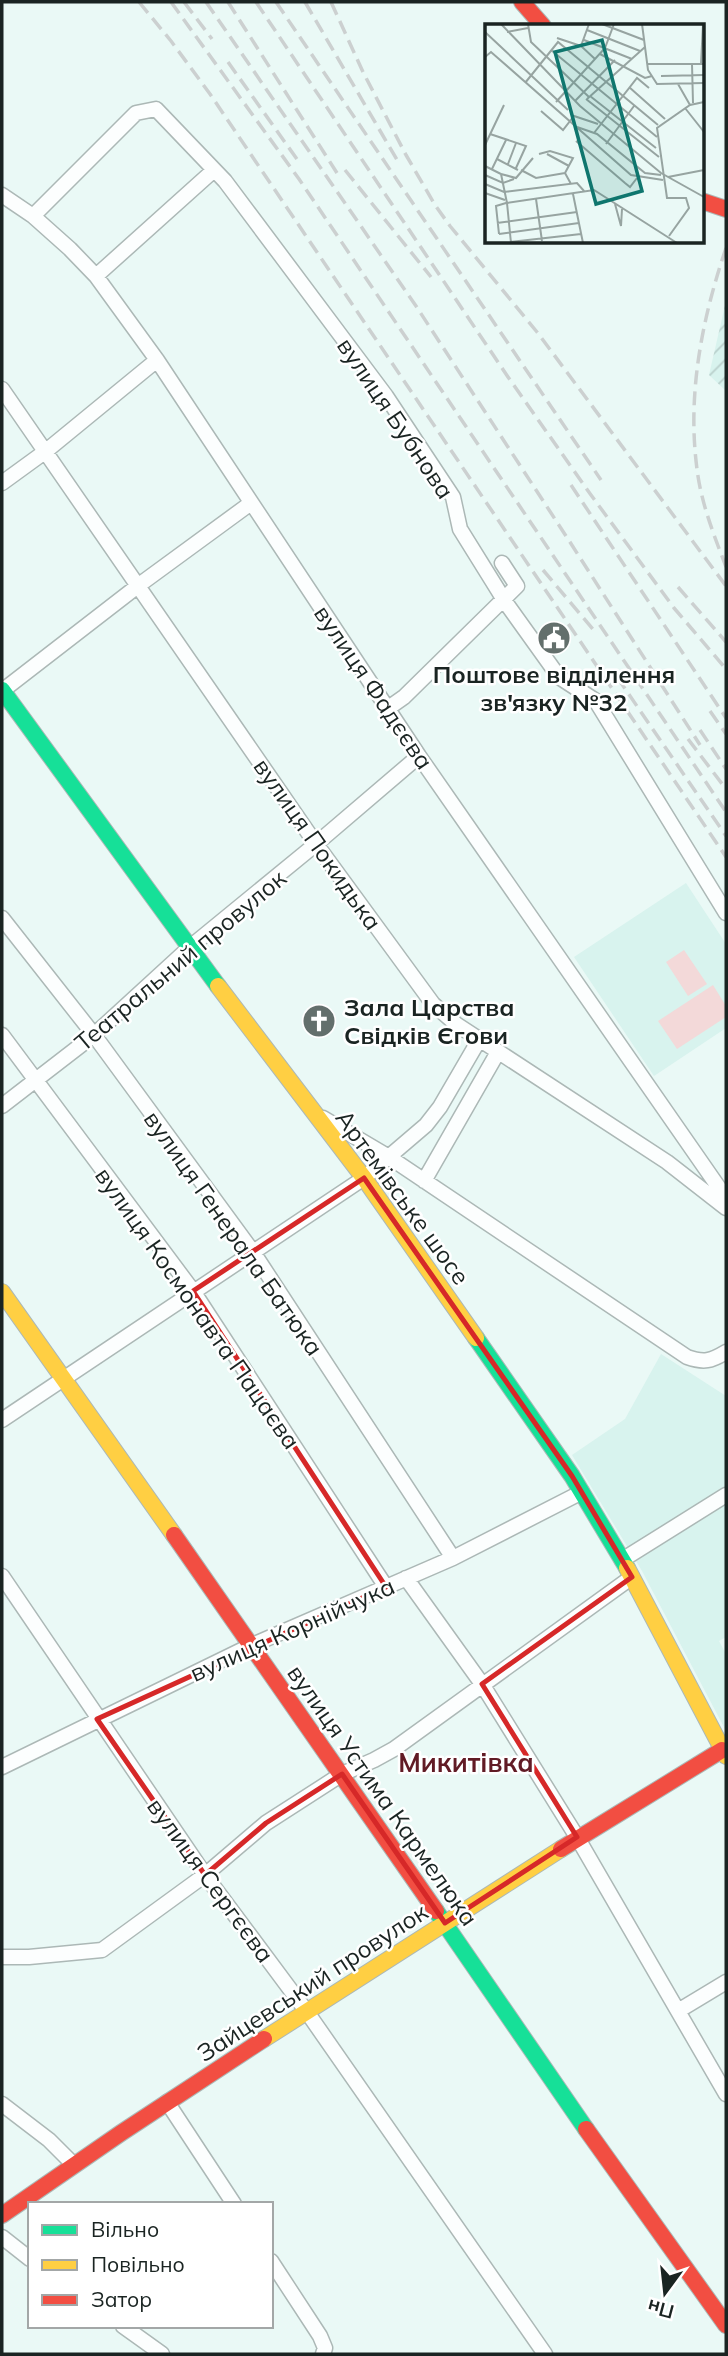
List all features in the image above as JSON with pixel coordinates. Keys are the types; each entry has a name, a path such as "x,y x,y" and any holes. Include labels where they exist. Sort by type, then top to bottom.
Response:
{"street":[{"path":"522,2 541,24"},
{"name":"вулиця Бубнова","path":"33,216 136,113 156,109 225,181 386,396 453,497 460,529 503,598 559,677 596,701 726,913"},
{"path":"96,276 214,170"},
{"name":"вулиця Фадєєва","path":"2,195 33,216 96,276 157,360 387,709 726,1198"},
{"path":"704,202 726,209"},
{"path":"2,483 157,360"},
{"name":"вулиця Покидька","path":"2,389 316,845 433,1004 479,1040 667,1162 726,1208"},
{"path":"2,691 251,503"},
{"path":"387,709 411,690 517,586 502,563"},
{"name":"Артемівське шосе","path":"2,691 189,948 364,1178 582,1492 632,1577 725,1751"},
{"name":"Театральний провулок","path":"2,1106 94,1035 189,948 316,845 419,756"},
{"name":"вулиця Генерала Батюка","path":"2,918 94,1035 253,1252 453,1558"},
{"name":"вулиця Космонавта Пацаєва","path":"2,1035 193,1291 386,1587"},
{"path":"2,1420 364,1178 426,1125 440,1107 479,1040"},
{"path":"424,1181 498,1052"},
{"path":"314,1113 388,1157 687,1357 701,1362 726,1352"},
{"name":"вулиця Устима Кармелюка","path":"2,1292 342,1774 576,2116 726,2325"},
{"name":"вулиця Корнійчука","path":"2,1767 250,1646 453,1558 582,1492"},
{"path":"622,1560 726,1495"},
{"name":"вулиця Сергєєва","path":"2,1576 205,1875 307,2011 545,2354"},
{"path":"2,1957 102,1950 205,1875 266,1822 342,1774 394,1749 632,1577"},
{"path":"406,1578 482,1684 577,1837 726,2094"},
{"name":"Зайцевський провулок","path":"2,2215 167,2102 577,1837 725,1751"},
{"path":"678,2011 726,1982"},
{"path":"167,2102 233,2202"},
{"path":"2,2104 48,2140 73,2164"},
{"path":"2,2237 28,2257"},
{"path":"273,2264 328,2352"},
{"path":"126,2328 162,2354"}],"highlighted area":[{"path":"364,1178 572,1476 632,1577 482,1684 577,1837 445,1923 342,1774 266,1823 205,1875 97,1719 386,1587 193,1291"}],"shaded area":[{"path":"726,301 726,391 709,375"},
{"path":"686,883 726,944 726,1028 654,1076 574,957"},
{"path":"684,950 707,984 688,996 666,962"},
{"path":"713,985 726,1006 726,1017 677,1049 658,1021"},
{"path":"661,1354 726,1396 726,1637 719,1641 726,1654 726,1731 642,1571 572,1455 625,1419"}],"railway":[{"path":"139,2 210,94 726,857"},
{"path":"171,2 299,179 726,812"},
{"path":"184,2 212,39"},
{"path":"206,2 416,306 700,745"},
{"path":"228,2 337,173"},
{"path":"256,2 508,377 591,495 674,608 726,669"},
{"path":"276,2 601,480"},
{"path":"305,2 400,165"},
{"path":"331,2 363,72 435,205 537,332 726,586"},
{"path":"228,62 299,162"},
{"path":"345,170 431,277"},
{"path":"726,248 704,329 695,385 694,413 699,482 708,519 726,567"},
{"path":"571,485 726,718"},
{"path":"543,570 597,634"},
{"path":"678,587 726,642"},
{"path":"617,677 726,836"},
{"path":"710,711 726,734"},
{"path":"700,730 726,769"},
{"path":"688,739 726,789"}],"traffic: fast":[{"path":"2,690 218,986"},
{"path":"476,1338 572,1476 627,1568"},
{"path":"436,1911 586,2129"}],"traffic: slow":[{"path":"218,986 364,1178 476,1338"},
{"path":"2,1292 174,1535"},
{"path":"627,1568 726,1756"},
{"path":"264,2039 561,1849"}],"traffic: jam":[{"path":"522,2 541,24"},
{"path":"704,202 726,209"},
{"path":"174,1535 436,1911"},
{"path":"561,1849 722,1750"},
{"path":"2,2215 264,2039"},
{"path":"586,2129 726,2325"}],"place":[{"name":"Поштове відділення зв'язку №32","path":"554,638"},
{"name":"Зала Царства Свідків Єгови","path":"319,1021"}],"district":[{"name":"Микитівка","path":"466,1762"}]}
